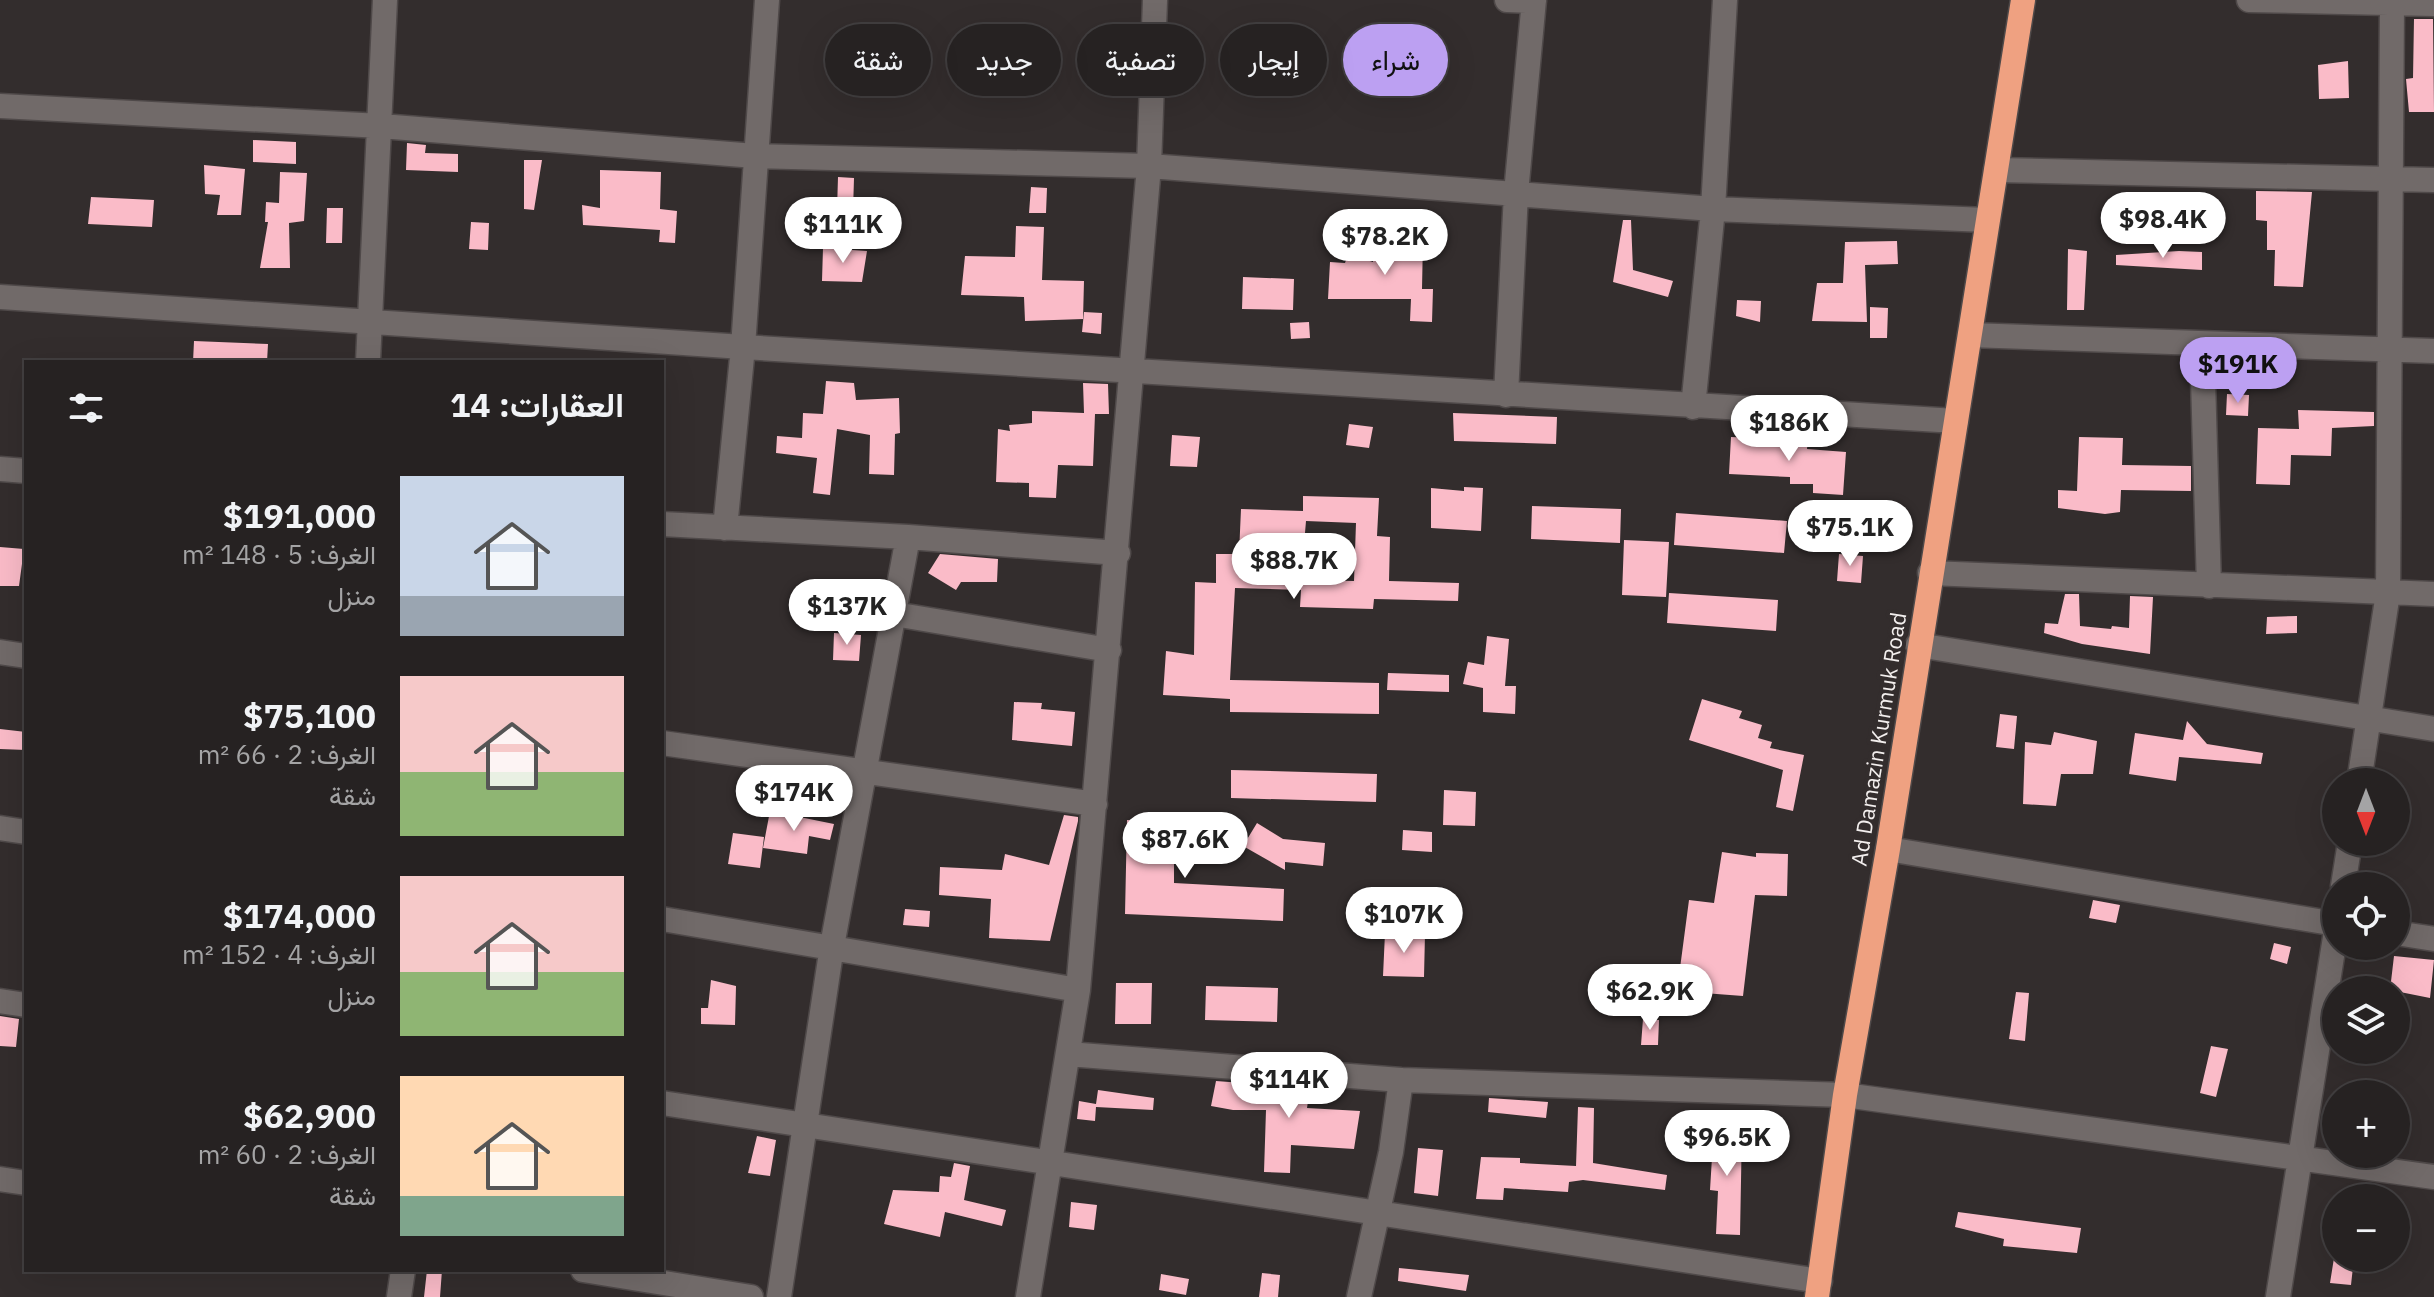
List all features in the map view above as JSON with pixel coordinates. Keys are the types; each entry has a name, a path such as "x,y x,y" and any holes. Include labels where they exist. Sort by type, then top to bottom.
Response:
{"highway":[{"name":"Ad Damazin Kurmuk Road","path":"1818,1289 1845,1095 1888,849 1918,645 2023,0"}],"street":[{"path":"368,360 373,320 385,0"},
{"path":"725,528 743,347 767,0"},
{"path":"1028,1297 1078,990 1133,372 1149,166 1155,0"},
{"path":"1506,395 1516,193 1534,0 1507,0"},
{"path":"1693,407 1713,209 1725,0"},
{"path":"2249,0 2434,4"},
{"path":"2361,768 2388,593 2392,4"},
{"path":"0,106 381,126 755,156 1149,166 1713,209 1987,220"},
{"path":"1996,170 2434,180"},
{"path":"0,297 1133,372 1956,421"},
{"path":"1970,335 2434,351"},
{"path":"2202,345 2209,586"},
{"path":"0,469 24,471"},
{"path":"664,524 908,537 1118,553"},
{"path":"779,1297 832,946 908,537"},
{"path":"1930,573 2434,594"},
{"path":"894,614 1109,650"},
{"path":"1918,645 2434,729"},
{"path":"0,652 24,656"},
{"path":"664,743 1095,804"},
{"path":"0,828 24,832"},
{"path":"1888,849 2322,922"},
{"path":"664,919 1078,990"},
{"path":"2410,935 2434,939"},
{"path":"2278,1297 2331,960"},
{"path":"0,1001 24,1005"},
{"path":"1068,1054 1401,1080 1845,1095 2434,1177"},
{"path":"1359,1297 1379,1212 1401,1080"},
{"path":"664,1103 1379,1212 1818,1289"},
{"path":"0,1179 24,1183"},
{"path":"399,1297 403,1272"},
{"path":"595,1272 751,1297"}],"building":[{"path":"2414,19 2433,19 2434,112 2409,112 2406,79 2413,78"},
{"path":"2348,61 2349,98 2319,99 2318,65"},
{"path":"253,140 296,142 296,164 253,162"},
{"path":"407,143 426,145 425,153 458,154 458,172 406,170"},
{"path":"524,160 542,160 534,210 524,209"},
{"path":"204,165 245,169 241,215 217,215 220,195 205,194"},
{"path":"600,170 661,172 660,209 677,211 675,243 659,242 660,230 583,225 582,205 600,208"},
{"path":"280,172 307,173 304,221 289,223 290,268 260,268 268,222 265,222 266,202 279,203"},
{"path":"838,177 854,178 853,211 837,210"},
{"path":"1031,187 1047,188 1046,213 1029,213"},
{"path":"2256,191 2312,192 2303,287 2274,286 2275,250 2267,250 2267,221 2256,220"},
{"path":"91,197 154,200 152,227 88,224"},
{"path":"327,208 343,208 342,243 326,243"},
{"path":"1623,220 1631,220 1633,270 1673,281 1668,297 1613,282"},
{"path":"471,222 489,223 488,250 469,249"},
{"path":"1016,226 1044,227 1042,280 1084,281 1083,319 1025,321 1024,297 961,295 965,256 1015,257"},
{"path":"1373,238 1423,240 1422,289 1433,289 1432,322 1410,321 1411,299 1328,299 1330,262 1345,263 1348,254 1373,262"},
{"path":"1897,241 1898,264 1865,265 1867,322 1812,321 1817,283 1843,283 1845,242"},
{"path":"823,248 867,251 862,282 822,281"},
{"path":"2068,249 2087,251 2084,310 2067,310"},
{"path":"2202,252 2202,270 2116,265 2116,255"},
{"path":"1243,277 1294,279 1293,310 1242,309"},
{"path":"1737,300 1761,301 1760,322 1736,316"},
{"path":"1870,307 1888,308 1887,338 1870,338"},
{"path":"1084,312 1102,313 1101,334 1082,332"},
{"path":"1309,322 1310,338 1291,339 1290,323"},
{"path":"194,341 268,344 267,360 193,360"},
{"path":"826,381 854,383 856,400 899,398 900,433 895,434 894,475 869,474 870,435 837,429 830,495 813,493 817,458 776,453 777,436 802,438 803,413 823,414"},
{"path":"1083,383 1108,384 1109,414 1095,414 1093,466 1058,465 1056,498 1029,497 1029,483 996,482 998,429 1010,431 1009,425 1032,423 1032,411 1084,413"},
{"path":"2227,394 2249,395 2248,416 2226,415"},
{"path":"2298,410 2374,412 2374,426 2332,428 2331,456 2291,455 2290,485 2256,484 2258,428 2299,429"},
{"path":"1453,413 1557,417 1556,444 1454,441"},
{"path":"1349,424 1373,427 1369,448 1346,445"},
{"path":"1172,435 1200,437 1197,467 1170,466"},
{"path":"1731,437 1808,440 1807,449 1846,452 1843,495 1813,493 1813,484 1790,484 1790,477 1729,474"},
{"path":"2079,437 2123,438 2122,465 2191,466 2191,491 2121,490 2120,512 2105,514 2058,508 2058,490 2077,491"},
{"path":"1464,487 1483,488 1481,531 1431,528 1431,488 1464,491"},
{"path":"1303,496 1379,498 1377,536 1390,537 1389,581 1459,583 1458,601 1374,599 1373,609 1300,607 1301,590 1235,588 1230,680 1379,683 1379,714 1230,712 1230,699 1163,695 1166,651 1194,655 1195,582 1216,583 1216,554 1239,554 1241,509 1303,511","holes":["1306,521 1356,523 1354,581 1301,580"]},
{"path":"1532,506 1621,509 1620,543 1531,539"},
{"path":"1676,513 1787,521 1784,553 1674,545"},
{"path":"1624,540 1669,542 1666,597 1622,595"},
{"path":"0,547 24,549 19,586 0,586"},
{"path":"940,554 998,559 997,582 961,582 956,590 928,573"},
{"path":"1839,554 1863,556 1861,583 1837,581"},
{"path":"1669,593 1778,600 1776,631 1667,623"},
{"path":"2065,594 2079,594 2080,626 2111,629 2112,626 2129,628 2130,596 2153,597 2150,654 2082,644 2044,633 2045,623 2058,624"},
{"path":"2297,616 2297,633 2266,634 2267,617"},
{"path":"834,633 861,635 859,661 833,660"},
{"path":"1487,636 1509,639 1505,686 1516,686 1515,714 1483,712 1483,688 1463,684 1468,662 1484,665"},
{"path":"1388,673 1449,675 1449,692 1387,690"},
{"path":"1702,699 1742,711 1739,718 1762,725 1758,738 1772,742 1770,748 1804,755 1793,811 1776,807 1783,770 1689,740"},
{"path":"1014,702 1042,703 1041,709 1075,712 1072,746 1012,740"},
{"path":"2000,714 2017,716 2014,749 1996,747"},
{"path":"2187,721 2207,744 2263,753 2261,764 2179,757 2176,781 2129,774 2135,733 2183,740"},
{"path":"0,729 24,732 24,750 0,749"},
{"path":"2054,732 2097,741 2093,774 2061,774 2056,806 2023,804 2025,742 2051,745"},
{"path":"1231,770 1377,774 1376,802 1231,798"},
{"path":"1444,790 1476,792 1475,826 1443,825"},
{"path":"770,811 834,824 830,840 809,836 807,854 763,848"},
{"path":"1064,815 1078,817 1078,821 1050,941 989,938 991,899 939,895 940,867 1002,870 1005,854 1049,865"},
{"path":"1127,820 1199,822 1198,841 1174,839 1174,883 1284,889 1283,921 1125,914"},
{"path":"1257,823 1283,839 1325,843 1323,866 1285,862 1285,870 1243,846"},
{"path":"1403,830 1432,832 1432,852 1402,850"},
{"path":"733,833 764,837 760,868 728,864"},
{"path":"1722,852 1756,857 1756,853 1788,854 1787,896 1755,895 1743,996 1677,991 1689,900 1714,903"},
{"path":"2093,900 2120,905 2116,923 2089,918"},
{"path":"905,909 930,911 929,927 903,925"},
{"path":"1385,933 1425,934 1424,977 1383,976"},
{"path":"2274,943 2291,947 2287,964 2270,959"},
{"path":"2394,960 2434,960 2430,998 2410,994 2410,976 2392,976"},
{"path":"711,980 736,986 735,1025 701,1024 701,1008 708,1008"},
{"path":"1116,983 1152,983 1151,1024 1115,1024"},
{"path":"1206,986 1278,988 1277,1022 1205,1020"},
{"path":"2016,992 2029,993 2025,1041 2009,1039"},
{"path":"0,1016 19,1019 16,1047 0,1046"},
{"path":"1643,1019 1659,1020 1658,1045 1641,1045"},
{"path":"2211,1046 2228,1049 2216,1097 2200,1093"},
{"path":"1216,1081 1310,1088 1307,1108 1360,1111 1354,1149 1291,1145 1290,1173 1264,1172 1266,1110 1211,1106"},
{"path":"1098,1090 1154,1098 1153,1110 1096,1107 1095,1121 1077,1119 1079,1101 1096,1104"},
{"path":"1489,1098 1548,1102 1546,1118 1488,1112"},
{"path":"1578,1107 1594,1108 1593,1163 1667,1175 1665,1190 1583,1180 1569,1182 1568,1192 1504,1188 1503,1200 1476,1199 1481,1157 1520,1158 1520,1163 1576,1166"},
{"path":"1714,1125 1742,1127 1740,1235 1716,1234 1718,1191 1710,1190"},
{"path":"757,1136 776,1140 770,1176 748,1173"},
{"path":"1418,1148 1443,1150 1438,1196 1414,1193"},
{"path":"954,1163 970,1166 964,1200 1006,1210 1002,1226 945,1212 940,1237 884,1224 893,1190 939,1192 940,1176 951,1177"},
{"path":"1071,1202 1097,1205 1094,1230 1069,1227"},
{"path":"1958,1212 2081,1228 2077,1253 2003,1246 2004,1239 1955,1227"},
{"path":"1399,1268 1469,1275 1466,1291 1398,1281"},
{"path":"427,1272 442,1272 440,1297 424,1297"},
{"path":"2332,1272 2352,1272 2351,1285 2330,1283"},
{"path":"1262,1273 1280,1275 1278,1297 1259,1297"},
{"path":"1161,1274 1189,1279 1186,1295 1159,1290"}]}
